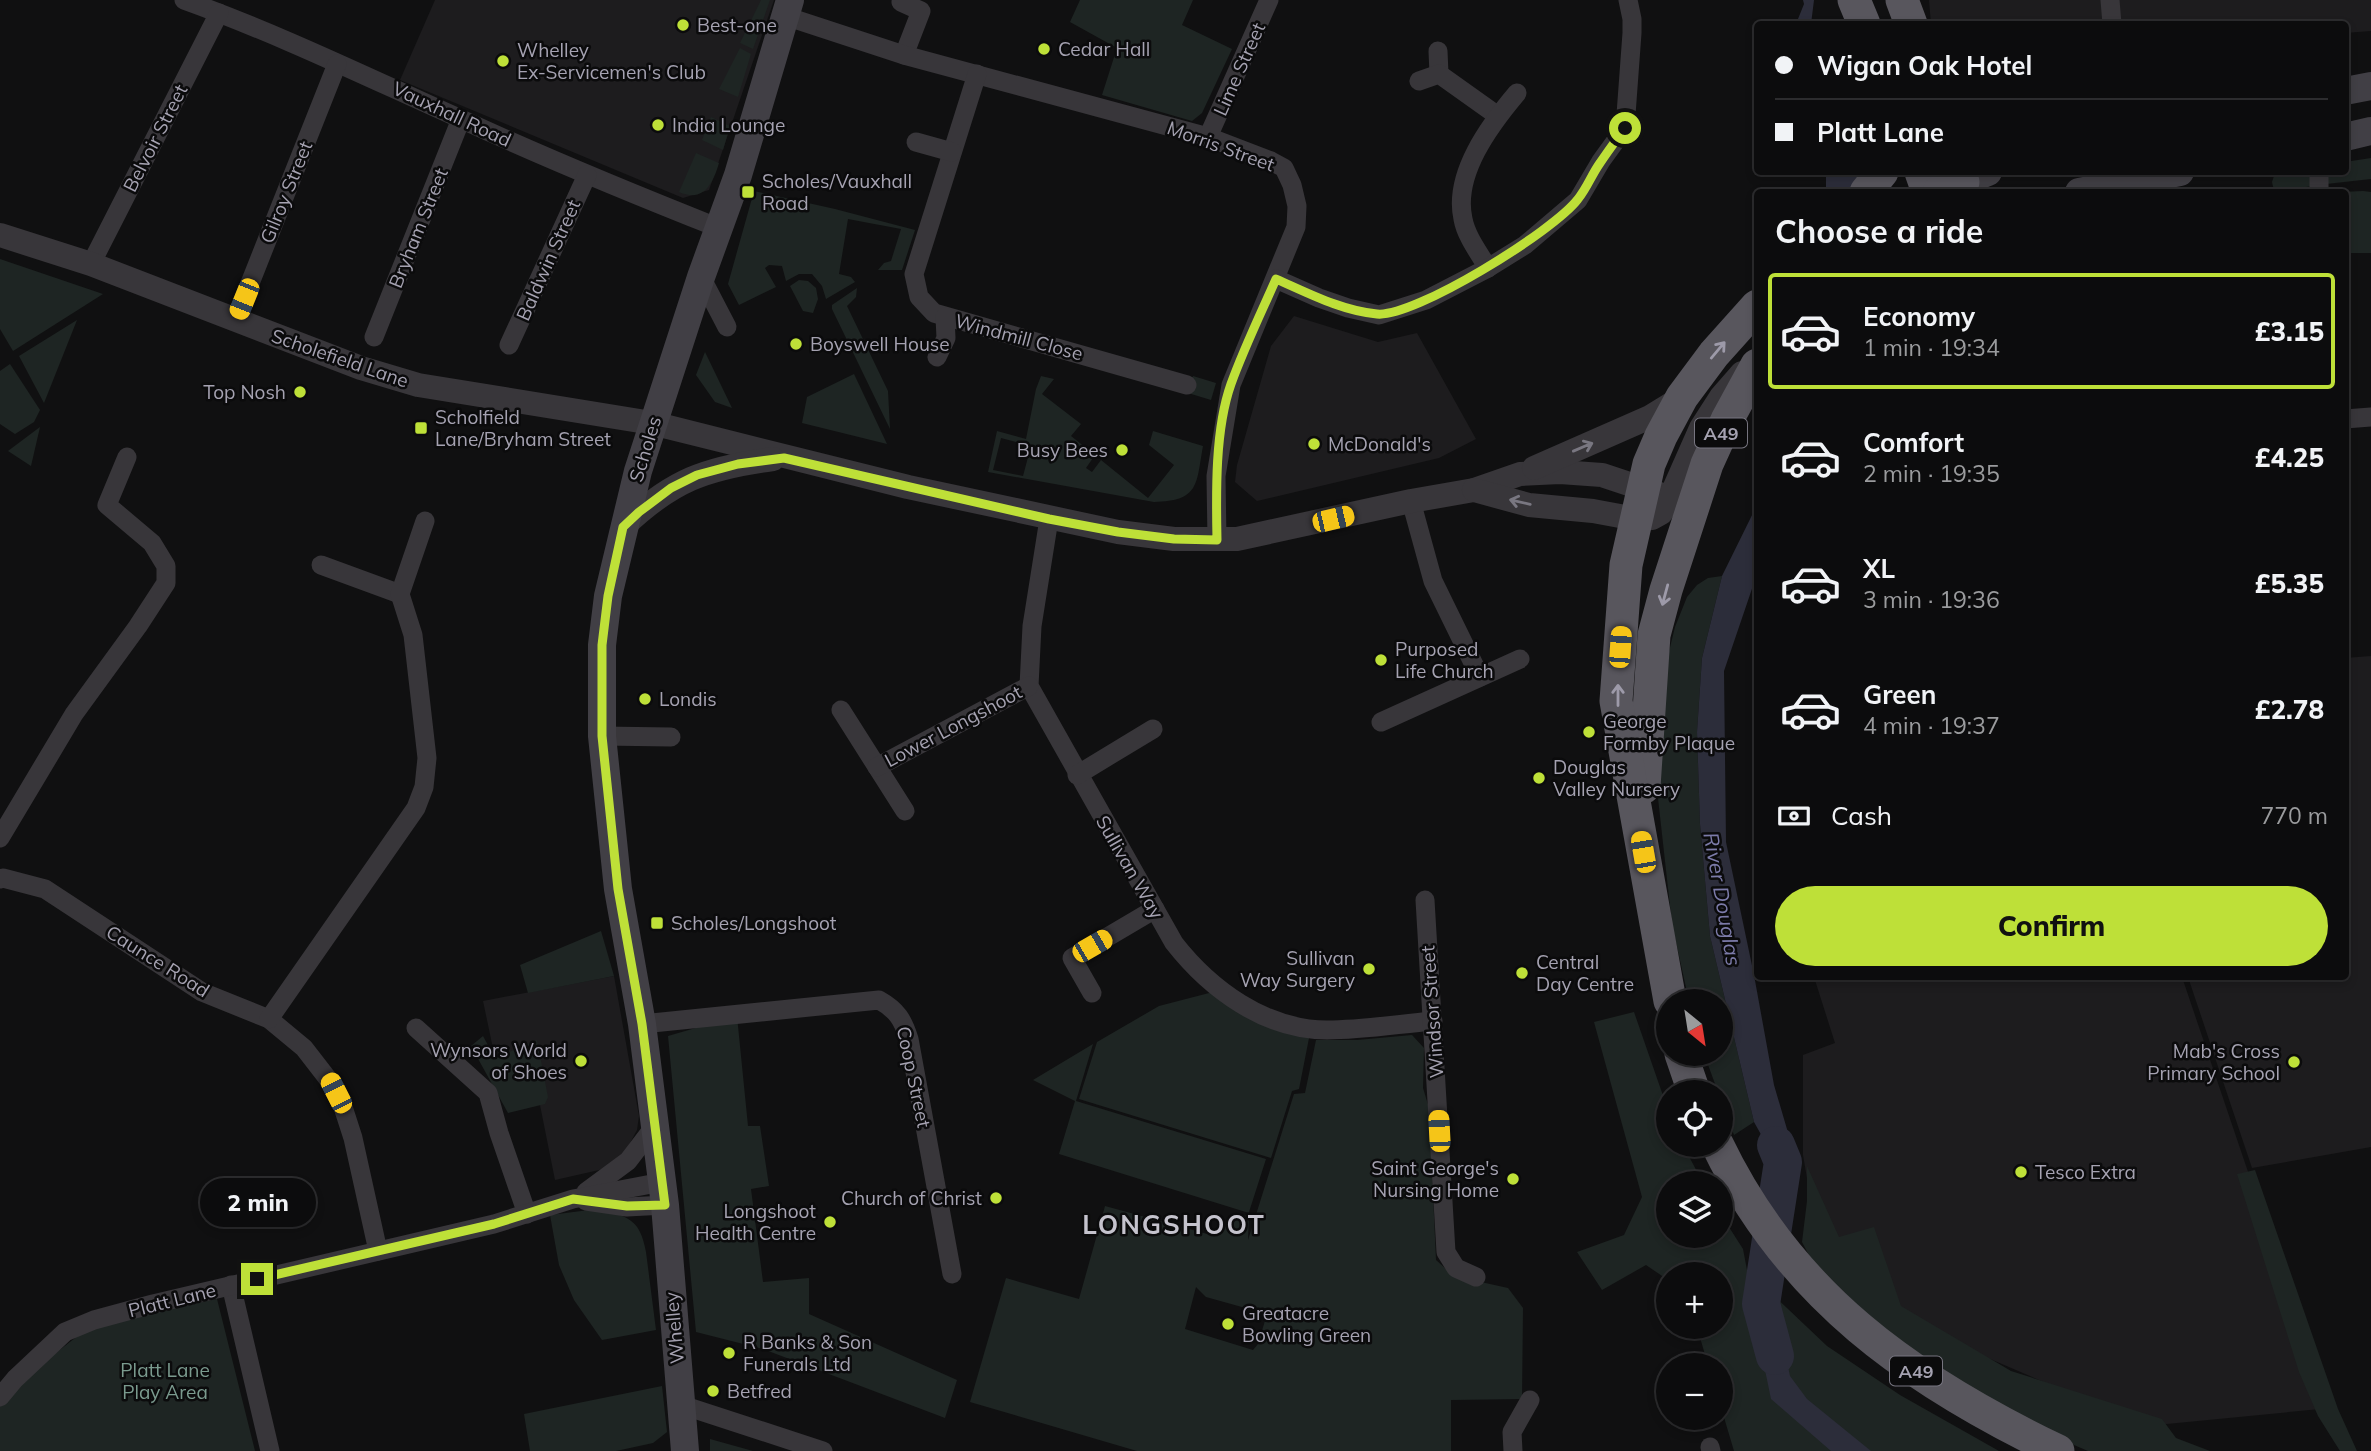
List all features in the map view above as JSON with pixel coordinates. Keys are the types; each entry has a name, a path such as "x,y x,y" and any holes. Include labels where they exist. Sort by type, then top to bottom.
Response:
{"highway":[{"path":"1854,0 1863,21"},
{"path":"1902,0 1910,21"},
{"path":"1868,189 1880,175"},
{"name":"A49","path":"1640,835 1660,502 1653,455 1682,397 1714,354 1754,309"},
{"name":"A49","path":"1668,989 1616,701 1626,565 1660,502 1707,464 1754,370"},
{"name":"A49","path":"1724,1157 1752,1209 1794,1264 1844,1315 1891,1354 1960,1399 2058,1451"}],"main road":[{"name":"Scholes","path":"663,1194 642,1024 618,889 602,736 602,645 608,596 623,527 652,423 738,175 787,8"},
{"path":"2349,90 2371,86"},
{"path":"2349,136 2371,131"},
{"path":"2094,189 2165,175"},
{"name":"Whelley","path":"663,1194 684,1451"}],"street":[{"name":"Vauxhall Road","path":"184,0 393,87 587,175 719,228"},
{"path":"902,0 901,2 922,11 904,55"},
{"name":"Lime Street","path":"1208,137 1269,0"},
{"path":"1276,279 1319,298 1379,315 1426,300 1488,268 1525,245 1578,200 1625,128 1632,33 1628,0"},
{"path":"2110,0 2112,21"},
{"name":"Morris Street","path":"787,8 904,55 1208,137 1284,168 1297,206 1296,226 1231,385 1216,476 1217,540"},
{"name":"Belvoir Street","path":"90,264 219,13"},
{"path":"1438,51 1439,74"},
{"name":"Gilroy Street","path":"235,321 337,64"},
{"name":"Windmill Close","path":"977,74 914,274 919,297 934,313 945,317 1187,385"},
{"path":"1439,74 1498,116"},
{"path":"1419,81 1439,74"},
{"path":"1488,268 1463,221 1461,198 1469,166 1498,116 1517,93"},
{"name":"Bryham Street","path":"374,337 461,120"},
{"path":"916,142 952,152"},
{"name":"Baldwin Street","path":"509,345 587,175"},
{"name":"Scholefield Lane","path":"0,235 90,264 361,368 418,385 652,423 710,436 784,458 1049,519 1118,532 1174,539 1217,540 1280,531 1474,491"},
{"path":"701,277 727,327"},
{"path":"937,357 946,338 945,317"},
{"path":"1660,502 1721,397 1754,359"},
{"path":"1474,491 1650,418 1682,397"},
{"path":"2349,419 2371,417"},
{"path":"0,838 74,714 166,583 166,566 152,543 107,505 127,457"},
{"path":"623,527 671,488 697,475 738,464 784,458"},
{"path":"1520,474 1593,474 1660,502"},
{"path":"1474,491 1529,505 1594,511 1660,502"},
{"path":"1411,502 1433,580 1480,677"},
{"path":"1029,686 1032,626 1049,519"},
{"path":"268,1019 416,808 424,787 427,758 422,697 414,635 400,594 425,521"},
{"path":"321,565 400,594"},
{"path":"1381,722 1520,659"},
{"name":"Lower Longshoot","path":"877,767 1029,686"},
{"name":"Sullivan Way","path":"1029,686 1174,943 1204,978 1236,1001 1270,1018 1292,1024 1326,1030 1433,1021"},
{"name":"Lower Longshoot","path":"841,710 905,810"},
{"path":"1077,775 1153,729"},
{"path":"602,736 671,737"},
{"name":"Caunce Road","path":"1,873 45,889 202,992 268,1019 304,1048 328,1079 343,1107 353,1138 378,1251"},
{"name":"Windsor Street","path":"1425,900 1446,1252 1456,1268 1476,1277"},
{"path":"1092,993 1072,958 1155,909"},
{"name":"Coop Street","path":"642,1024 879,1000 893,1008 904,1021 909,1039 952,1274"},
{"path":"416,1028 488,1093 527,1214"},
{"name":"Platt Lane","path":"573,1199 620,1168 639,1149 654,1127"},
{"name":"Platt Lane","path":"0,1397 15,1378 65,1332 94,1320 494,1224 573,1199 663,1194"},
{"path":"231,1285 270,1451"},
{"path":"1513,1451 1512,1433 1530,1400"},
{"path":"682,1405 823,1451"}],"shaded area":[{"path":"435,0 774,0 709,190 683,198 400,80"},
{"path":"1929,0 2371,0 2371,31 2349,33 2349,21 1931,21"},
{"path":"1294,316 1378,342 1417,333 1476,439 1439,458 1257,501 1235,482 1237,465 1271,346"},
{"name":"Mab's Cross Primary School","path":"2371,656 2371,1147 2252,1168 2189,980 2349,980 2349,658"},
{"path":"614,976 639,1116 637,1130 623,1156 608,1168 555,1180 528,1045 495,1058 483,1001"},
{"path":"1815,980 2183,980 2263,1216 2320,1409 2146,1426 1939,1337 1855,1274 1808,1184 1803,1155 1803,1055 1835,1043"}],"green space":[{"path":"761,0 770,0 753,49 740,43"},
{"path":"1080,0 1193,0 1182,25 1232,49 1202,113 1192,121 1102,95 1117,48 1070,22"},
{"path":"740,48 751,54 738,97 719,89"},
{"path":"711,117 730,126 723,150 702,140"},
{"path":"696,153 719,163 714,178 706,189 695,195 688,195 679,192"},
{"path":"2371,158 2371,179 2326,184 2327,175 2349,175 2349,161"},
{"path":"2312,175 2314,186 2274,189 2274,176"},
{"path":"754,191 915,230 902,270 878,270 884,263 891,261 901,229 848,219 839,274 851,277 855,282 826,299 822,286 812,274 799,274 786,281 782,266 769,265 765,268 776,287 739,305 728,284"},
{"path":"2349,192 2371,192 2371,253 2349,253"},
{"path":"0,259 103,294 13,351 0,329"},
{"path":"799,280 808,281 816,288 818,299 813,313 803,311 790,286"},
{"path":"857,288 856,297 847,306 888,391 890,429 832,309 832,305"},
{"path":"77,320 44,403 19,356"},
{"path":"705,352 732,408 715,402 696,375"},
{"path":"10,364 40,410 34,422 15,434 0,424 0,371"},
{"path":"854,374 887,444 802,423 807,397"},
{"path":"1041,376 1054,379 1042,394 1081,424 1071,436 1095,455 1086,468 1092,472 1101,460 1148,498 1174,465 1149,445 1153,431 1203,446 1193,488 1180,498 1154,502 988,472 997,431 1026,439","holes":["1001,438 1031,446 1023,476 993,470"]},
{"path":"1193,376 1216,383 1211,400 1188,393"},
{"path":"40,427 31,466 8,451"},
{"path":"1722,576 1702,658 1697,732 1700,824 1710,936 1723,989 1686,989 1672,924 1653,753 1662,680 1675,627 1687,597 1697,585 1708,578"},
{"path":"601,931 614,976 528,993 520,965"},
{"path":"1213,992 1310,1033 1299,1089 1292,1091 1271,1158 1079,1099 1097,1042 1159,1006"},
{"path":"1634,1012 1658,1080 1656,1157 1689,1157 1697,1171 1656,1171 1656,1248 1733,1248 1733,1233 1743,1249 1747,1270 1827,1346 1900,1395 1999,1451 1734,1451 1728,1430 1733,1430 1733,1353 1705,1353 1700,1339 1733,1339 1733,1262 1656,1262 1656,1272 1646,1265 1602,1290 1577,1252 1624,1235 1642,1197 1594,1022"},
{"path":"737,1016 748,1126 760,1126 769,1186 751,1189 763,1282 809,1278 809,1314 957,1380 945,1418 763,1349 696,1332 668,1036"},
{"path":"1733,1033 1754,1122 1734,1135 1733,1080 1714,1080 1708,1066 1733,1066"},
{"path":"1412,1035 1424,1048 1423,1088 1429,1108 1436,1260 1454,1276 1508,1288 1523,1308 1522,1399 1451,1400 1451,1451 1137,1451 970,1402 1006,1278 1079,1299 1105,1206 1211,1235 1249,1213 1248,1240 1294,1094 1305,1093 1316,1040 1357,1040","holes":["1196,1287 1206,1297 1267,1314 1258,1344 1253,1350 1185,1329"]},
{"path":"483,1036 495,1058 537,1040 548,1097 545,1104 508,1113 471,1046"},
{"path":"1093,1044 1076,1101 1266,1159 1249,1213 1059,1154 1075,1101 1033,1080"},
{"path":"1807,1166 1839,1237 1874,1227 1901,1306 2011,1371 2162,1419 2176,1438 2210,1451 2088,1451 2046,1433 1903,1348 1813,1263 1802,1242 1807,1201"},
{"path":"2255,1170 2338,1409 2357,1451 2340,1451 2318,1416 2299,1372 2237,1174"},
{"path":"597,1209 630,1220 640,1232 646,1252 656,1330 602,1340 574,1300 559,1265 550,1215"},
{"name":"Platt Lane Play Area","path":"217,1299 255,1451 0,1451 0,1405 20,1381 93,1324"},
{"path":"662,1386 667,1432 653,1443 616,1451 530,1451 524,1414"},
{"path":"710,1439 753,1451 710,1451"}],"water":[{"path":"1803,0 1814,0 1811,21 1797,21"},
{"path":"1754,511 1754,583 1724,671 1726,842 1774,1085 1789,1136 1793,1168 1792,1215 1774,1187 1776,1170 1773,1156 1754,1122 1733,1033 1733,989 1723,989 1710,936 1700,824 1697,732 1702,658 1722,576"},
{"path":"1775,1306 1790,1376 1807,1399 1871,1451 1831,1451 1771,1399 1752,1307"}],"pier":[{"path":"1771,1181 1794,1218 1789,1217 1771,1189"}],"waterway":[{"name":"River Douglas","path":"1845,175 1845,189"},
{"name":"River Douglas","path":"1775,1356 1761,1304 1783,1162 1776,1145"}],"place":[{"name":"Best-one","path":"683,25"},
{"name":"Cedar Hall","path":"1044,49"},
{"name":"Whelley Ex-Servicemen's Club","path":"503,61"},
{"name":"India Lounge","path":"658,125"},
{"name":"Scholes/Vauxhall Road","path":"748,192"},
{"name":"Boyswell House","path":"796,344"},
{"name":"Top Nosh","path":"300,392"},
{"name":"Scholfield Lane/Bryham Street","path":"421,428"},
{"name":"McDonald's","path":"1314,444"},
{"name":"Busy Bees","path":"1122,450"},
{"name":"Purposed Life Church","path":"1381,660"},
{"name":"Londis","path":"645,699"},
{"name":"George Formby Plaque","path":"1589,732"},
{"name":"Douglas Valley Nursery","path":"1539,778"},
{"name":"Scholes/Longshoot","path":"657,923"},
{"name":"Sullivan Way Surgery","path":"1369,969"},
{"name":"Central Day Centre","path":"1522,973"},
{"name":"Wynsors World of Shoes","path":"581,1061"},
{"name":"Mab's Cross Primary School","path":"2294,1062"},
{"name":"Tesco Extra","path":"2021,1172"},
{"name":"Saint George's Nursing Home","path":"1513,1179"},
{"name":"Church of Christ","path":"996,1198"},
{"name":"Longshoot Health Centre","path":"830,1222"},
{"name":"Greatacre Bowling Green","path":"1228,1324"},
{"name":"R Banks & Son Funerals Ltd","path":"729,1353"},
{"name":"Betfred","path":"713,1391"}],"district":[{"name":"LONGSHOOT","path":"1174,1224"}],"route":[{"path":"257,1279 494,1224 573,1199 627,1206 665,1205 642,1024 618,889 602,736 602,645 608,596 623,527 639,512 684,480 713,469 784,458 1049,519 1174,539 1217,540 1216,476 1226,406 1231,385 1276,279 1319,298 1379,315 1426,300 1488,268 1525,245 1556,221 1578,200 1625,128"}]}
